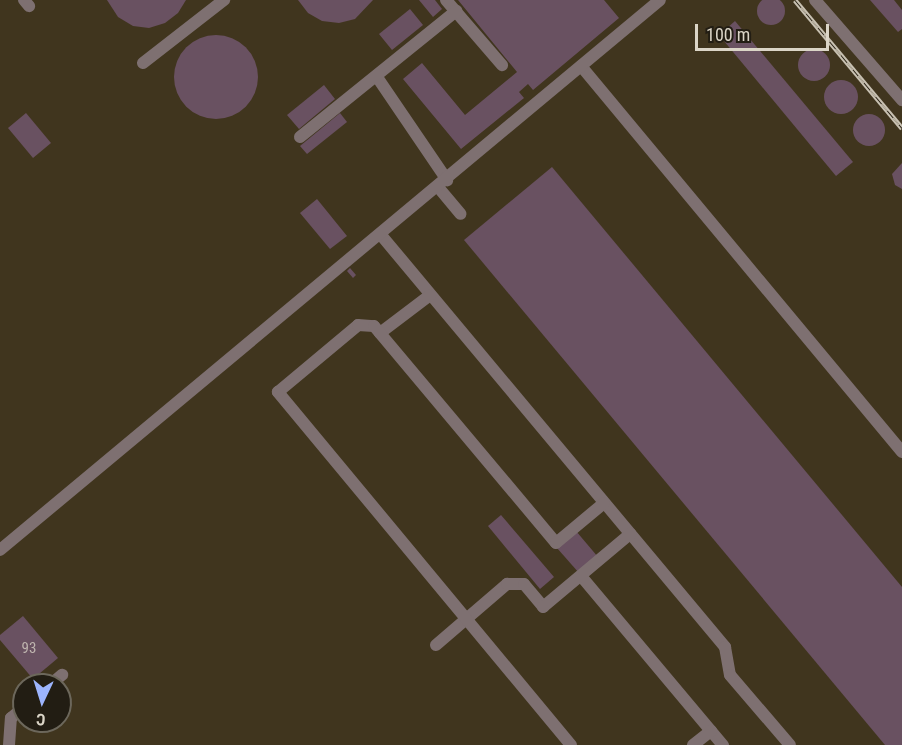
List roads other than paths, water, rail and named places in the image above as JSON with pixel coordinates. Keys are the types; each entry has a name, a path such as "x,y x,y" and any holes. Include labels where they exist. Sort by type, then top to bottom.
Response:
{"street":[{"path":"143,63 224,0"},
{"path":"446,0 502,65"},
{"path":"0,550 343,267 660,0"},
{"path":"815,0 902,100"},
{"path":"300,137 456,11"},
{"path":"581,66 902,452"},
{"path":"377,77 461,214"},
{"path":"381,235 725,647 730,675 790,745"},
{"path":"380,333 430,295"},
{"path":"571,745 278,392 358,325 374,326 556,543 604,503"},
{"path":"436,645 507,584 524,584 543,607 630,534"},
{"path":"580,576 723,745"},
{"path":"9,745 12,717"},
{"path":"693,745 711,731"}],"railway":[{"path":"795,0 902,128"}]}
